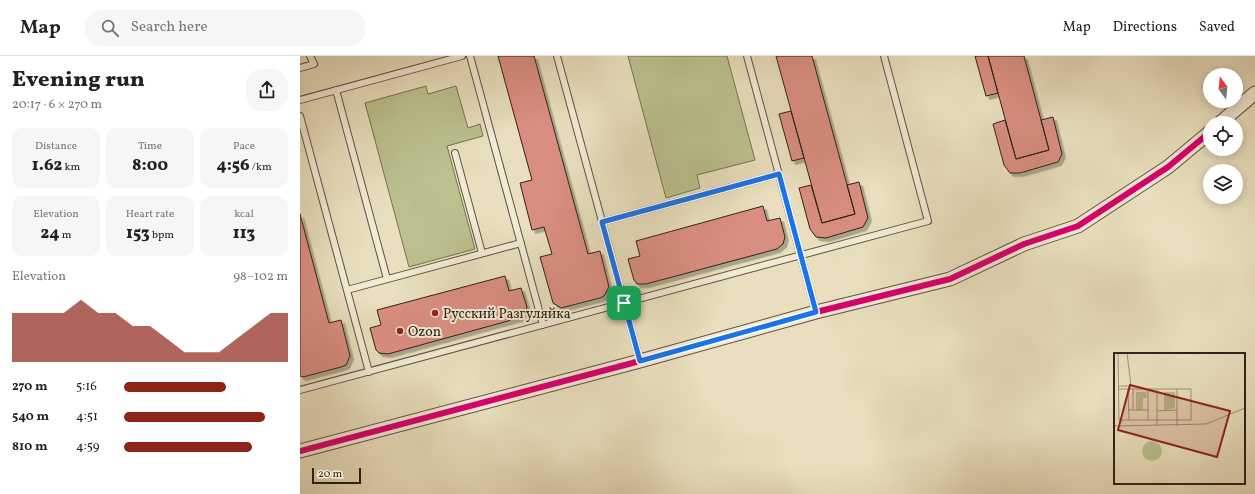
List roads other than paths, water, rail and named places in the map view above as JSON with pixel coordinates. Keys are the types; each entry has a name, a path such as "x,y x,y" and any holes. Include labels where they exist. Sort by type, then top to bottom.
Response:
{"street":[{"path":"1228,116 1255,94"},
{"path":"300,451 640,361 816,312 950,279 1024,244 1078,226 1168,167 1203,138"}],"lane":[{"path":"300,68 314,64 310,56"},
{"path":"300,100 462,56"},
{"path":"470,56 543,325"},
{"path":"558,56 640,361"},
{"path":"747,56 816,312"},
{"path":"300,390 928,221 884,56"},
{"path":"336,90 387,279"},
{"path":"300,116 369,372"},
{"path":"455,153 482,253"},
{"path":"602,222 779,174"},
{"path":"347,290 521,243"}],"place":[{"name":"Русский Разгуляйка","path":"435,313"},
{"name":"Ozon","path":"400,331"}]}
